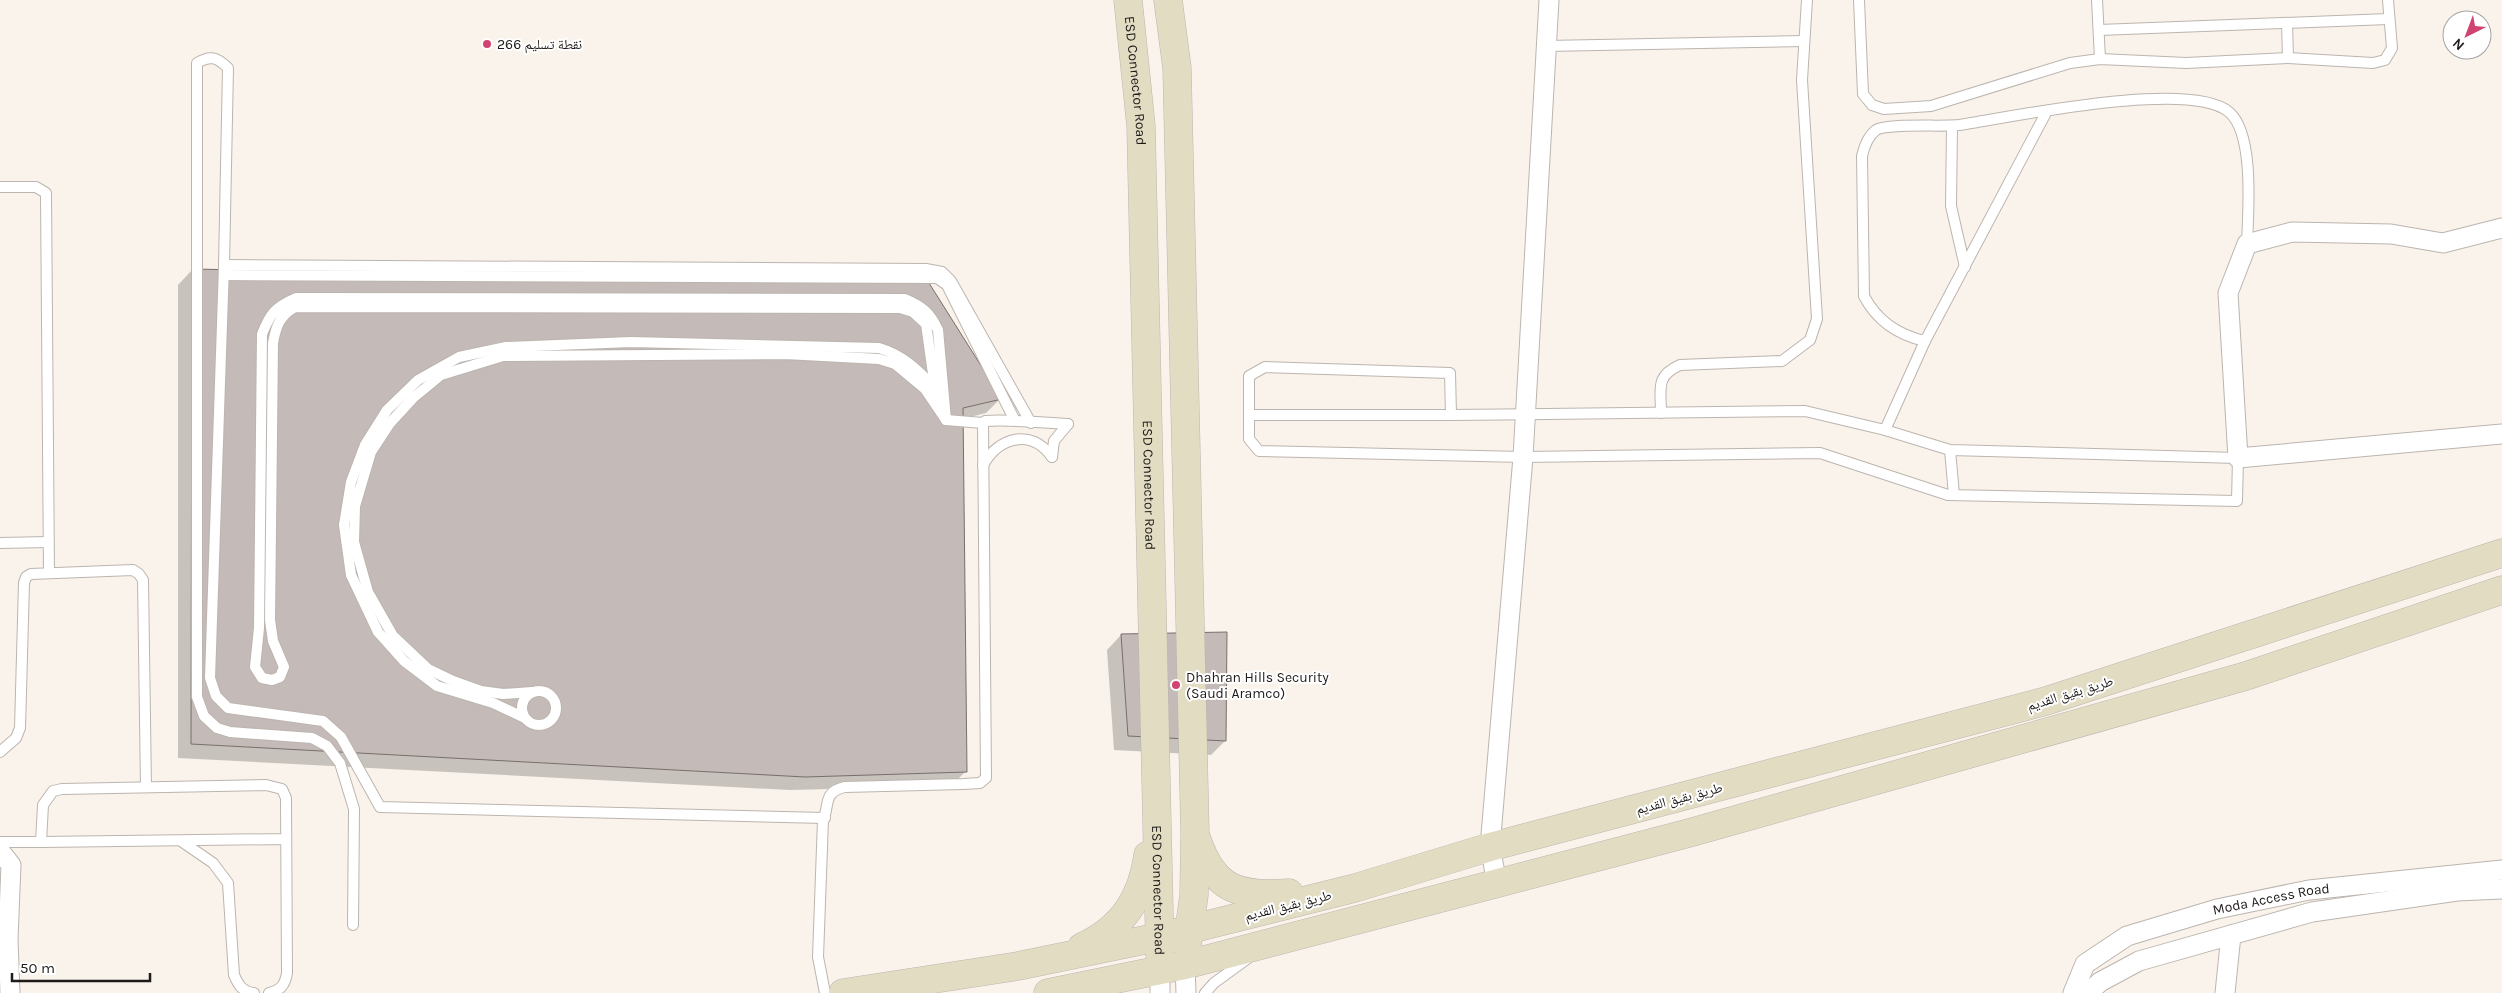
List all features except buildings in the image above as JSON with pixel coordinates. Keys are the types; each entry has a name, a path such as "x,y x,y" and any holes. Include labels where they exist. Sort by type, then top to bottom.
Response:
{"main road":[{"name":"ESD Connector Road","path":"1128,0 1141,126 1159,937 1169,976"},
{"name":"ESD Connector Road","path":"1168,0 1178,68 1195,833 1194,895 1189,929 1169,976"},
{"path":"1148,437 1185,437"},
{"name":"طريق بقيق القديم","path":"843,993 1052,959 1159,937 1355,888 1490,847 2046,701 2502,553"},
{"path":"1048,993 1169,976 1272,942 1689,833 2246,676 2502,590"},
{"path":"1052,959 1085,946 1102,935 1116,924 1129,908 1144,878 1156,796"},
{"path":"1195,833 1204,861 1230,887 1246,893 1266,895 1355,888"}],"street":[{"path":"1497,883 1490,847 1526,416 1549,0"},
{"path":"2502,228 2443,243 2391,234 2292,232 2247,244 2228,293 2238,458 2502,434"},
{"path":"0,851 11,865 4,939 10,993"},
{"name":"Moda Access Road","path":"2073,993 2084,964 2127,936 2216,909 2309,890 2502,870"},
{"name":"Moda Access Road","path":"2088,993 2100,982 2139,961 2312,912 2457,891 2502,889"},
{"path":"2225,993 2231,935"},
{"path":"1169,976 1186,993"}],"lane":[{"path":"1661,413 1661,379 1668,370 1680,365 1782,361 1810,340 1816,319 1802,80 1807,0"},
{"path":"1860,0 1863,94 1872,104 1884,109 1930,106 2070,63 2100,59 2186,63 2288,58 2373,63 2385,60 2392,48 2388,19 2388,0"},
{"path":"2097,0 2100,59"},
{"path":"2099,30 2388,19"},
{"path":"2287,22 2288,58"},
{"path":"1546,46 1804,40"},
{"path":"352,925 354,809 340,763 327,746 312,738 230,732 217,728 204,716 197,697 197,63 207,57 219,59 228,68 224,270 210,678 216,696 228,708 323,721 341,737 380,807 825,818"},
{"path":"1925,341 1907,337 1894,330 1872,310 1864,296 1862,156 1864,146 1877,130 1952,126 2110,101 2184,98 2208,102 2228,112 2239,126 2246,156 2249,199 2247,244"},
{"path":"1885,430 1925,341 2047,111"},
{"path":"1952,126 1950,206 1965,267"},
{"path":"0,188 36,187 46,193 49,573"},
{"path":"224,270 916,269 942,272 951,281 1030,423"},
{"path":"224,270 937,278 946,285 1014,419"},
{"path":"296,298 904,299 920,305 932,316 938,330 946,420 935,388 926,324 912,312 900,308 295,306 283,314 275,329 273,343 270,620 273,641 284,667 280,677 272,680 262,678 255,667 259,628 262,334 268,318 280,305 296,298"},
{"path":"935,388 915,367 897,353 878,348 630,342 506,347 459,357 418,380 387,410 365,445 351,482 344,525 351,575 378,632 404,661 437,686 493,703 525,718 531,723 546,724 553,719 556,712 553,697 547,692 503,694 481,691 453,682 428,669 393,636 368,592 354,542 355,506 371,452 390,423 413,398 442,375 503,356 785,354 878,359 895,364 925,388 946,420"},
{"path":"1249,415 1526,416 1805,411 1885,430 1950,450 2238,458 2236,501 1948,495 1820,453 1523,457 1258,450 1249,439 1249,415 1249,376 1265,366 1450,373 1451,415"},
{"path":"946,420 983,423 985,421 1014,419 1030,423 1068,424 1054,441 1052,457 1039,444 1018,439 1009,440 988,456 983,466"},
{"path":"825,993 818,957 823,820 825,818 826,803 836,789 980,783 986,778 983,423"},
{"path":"1950,450 1954,495"},
{"path":"0,543 48,542"},
{"path":"0,752 16,738 20,728 24,583 26,577 31,574 132,570 139,574 143,580 146,787"},
{"path":"525,718 521,710 522,703 526,696 532,692"},
{"path":"41,842 43,805 52,791 62,789 146,787 277,787 282,789 286,798 287,973 285,984 278,991 269,993"},
{"path":"180,840 213,863 228,883 234,975 239,985 247,992 254,993"},
{"path":"0,842 286,840"},
{"path":"1205,993 1226,972 1272,942"}],"place":[{"name":"نقطة تسليم 266","path":"487,44"},
{"name":"Dhahran Hills Security (Saudi Aramco)","path":"1176,685"}]}
